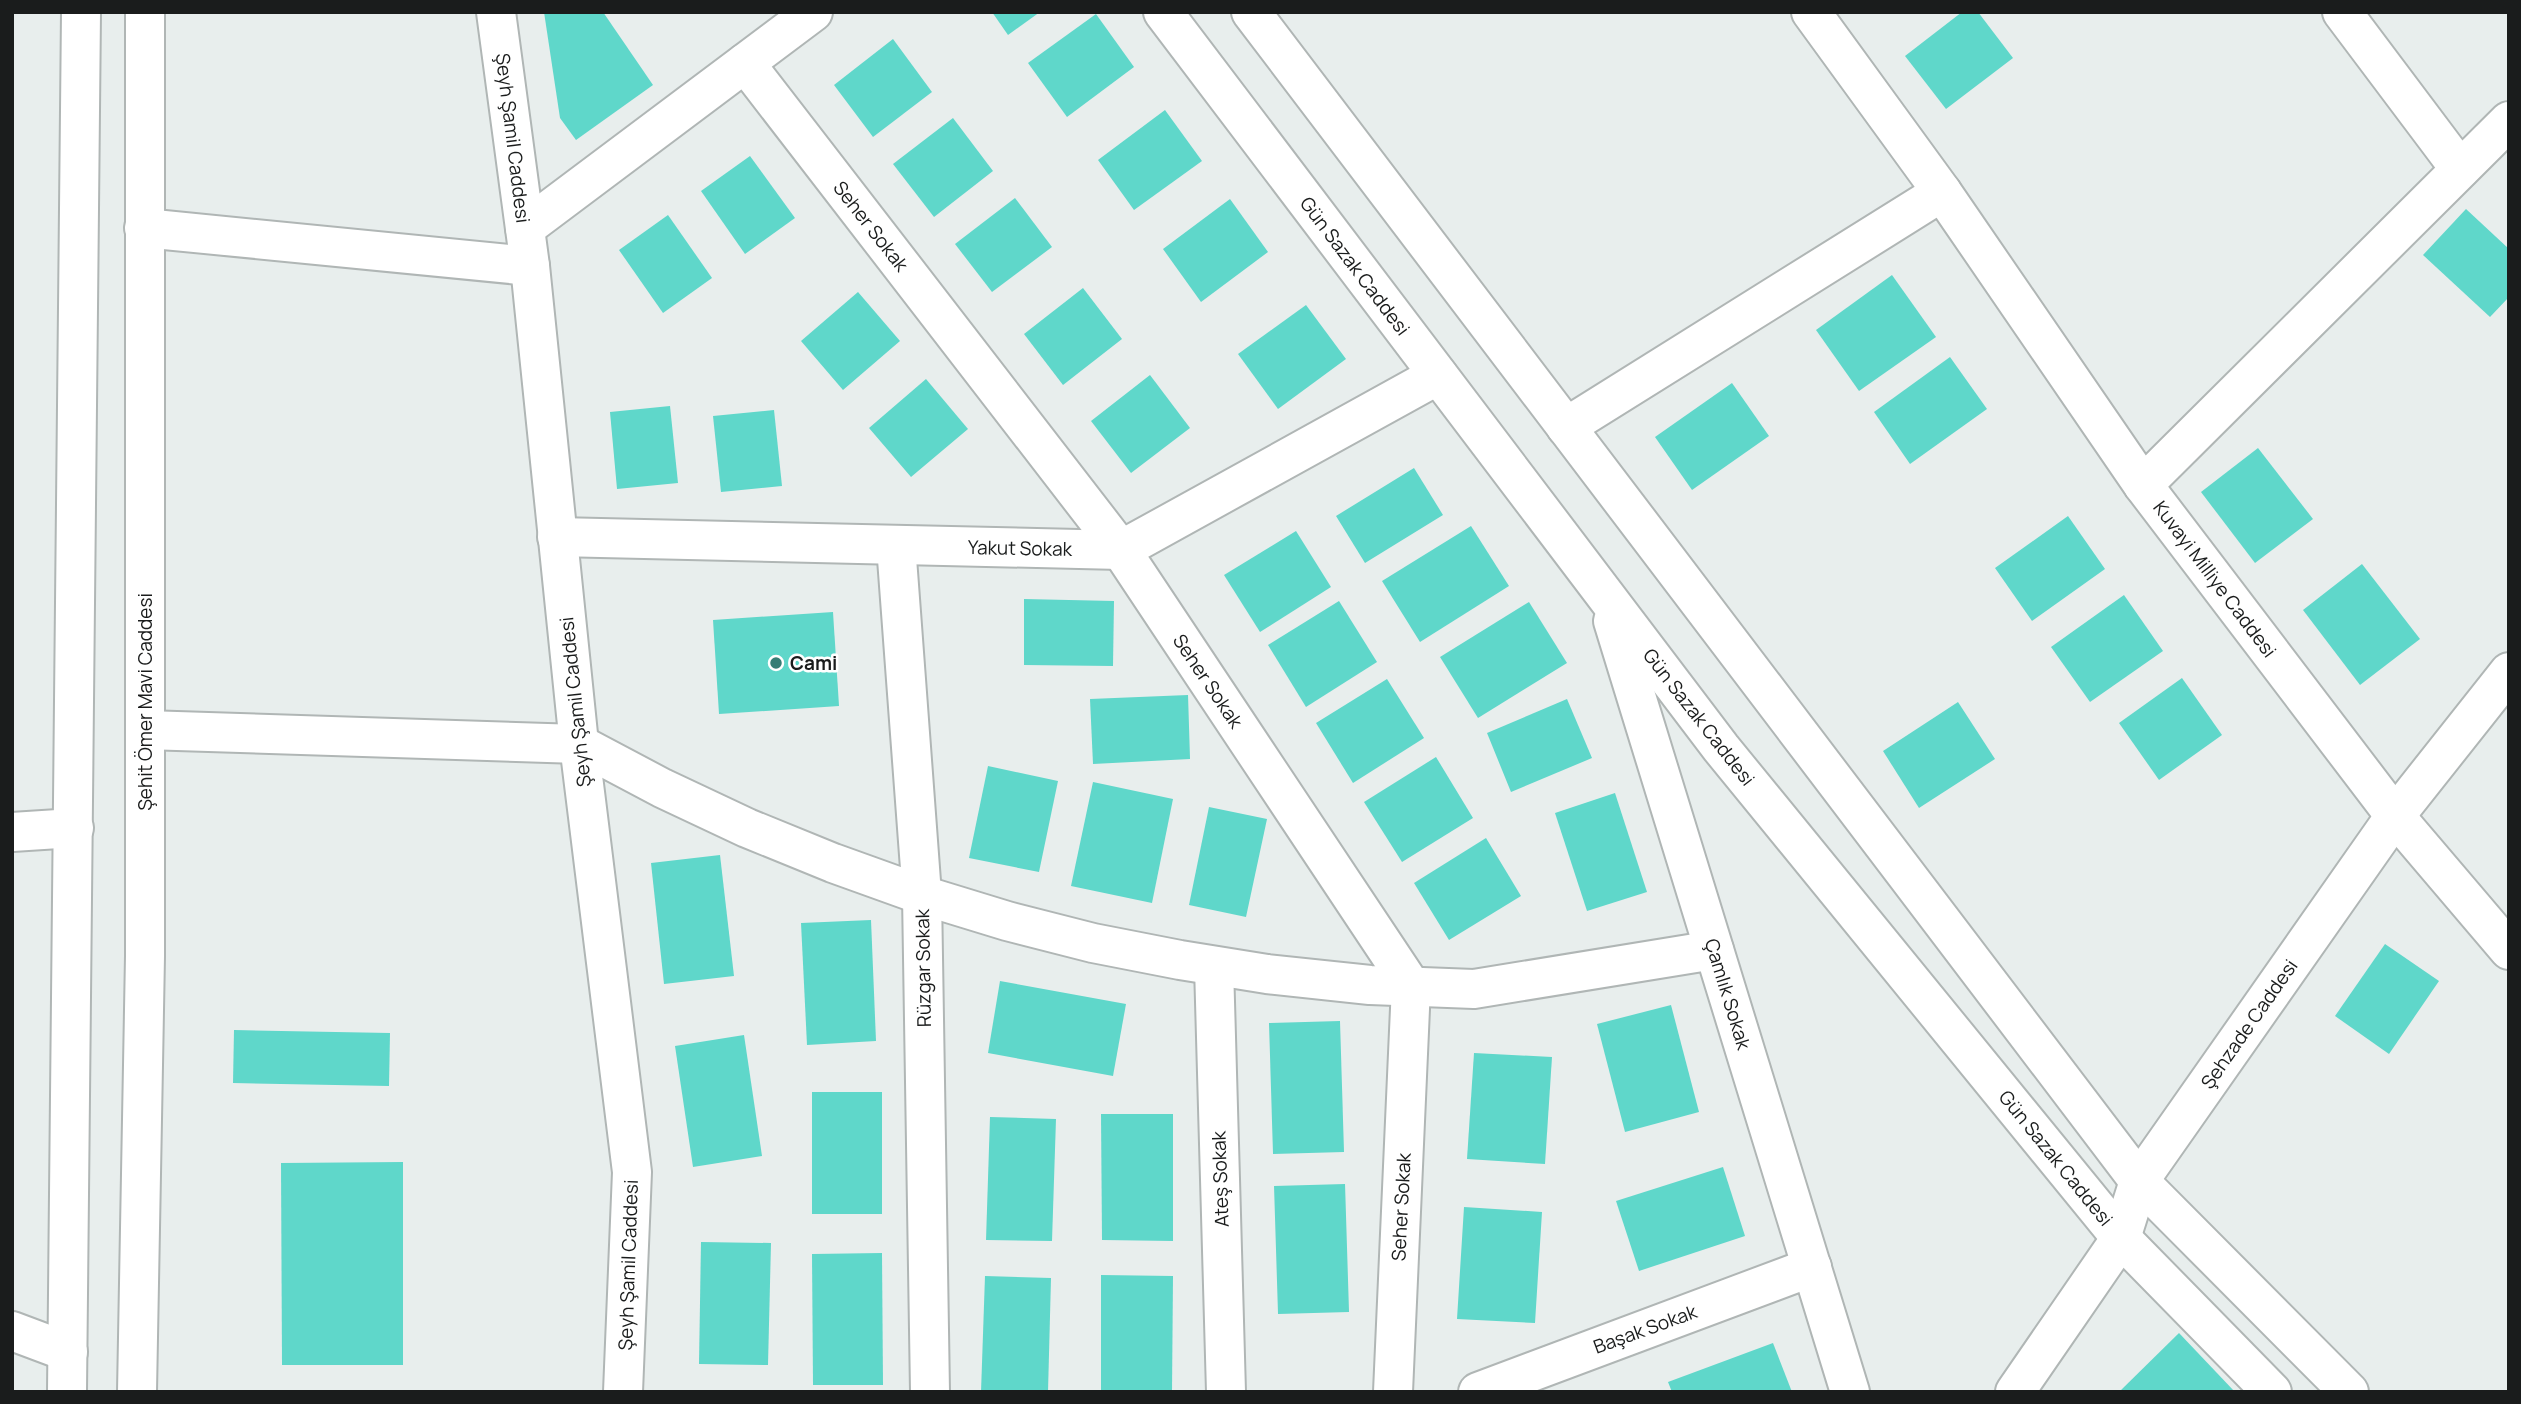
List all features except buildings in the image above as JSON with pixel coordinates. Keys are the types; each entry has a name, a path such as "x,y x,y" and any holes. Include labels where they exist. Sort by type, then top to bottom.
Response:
{"street":[{"path":"67,1392 81,12"},
{"name":"Şehit Ömer Mavi Caddesi","path":"137,1392 145,956 145,12"},
{"name":"Şeyh Şamil Caddesi","path":"496,12 530,266 579,744 632,1172 623,1392"},
{"path":"524,228 813,12"},
{"name":"Gün Sazak Caddesi","path":"1163,12 1721,748 2122,1238 2272,1392"},
{"path":"1251,12 2139,1181 2349,1392"},
{"name":"Kuvayi Milliye Caddesi","path":"1811,12 1942,192 2143,485 2395,816 2509,950"},
{"path":"2342,12 2460,169"},
{"name":"Seher Sokak","path":"745,63 1121,550 1412,986 1393,1392"},
{"path":"2143,485 2509,121"},
{"path":"1566,427 1942,192"},
{"path":"144,228 530,266"},
{"path":"1121,550 1438,375"},
{"name":"Yakut Sokak","path":"557,537 1121,550"},
{"name":"Rüzgar Sokak","path":"896,545 922,895 930,1392"},
{"name":"Çamlık Sokak","path":"1605,596 1850,1392"},
{"name":"Şehzade Caddesi","path":"2015,1392 2122,1238 2139,1181 2395,816 2509,672"},
{"path":"145,730 579,744 662,788 747,828 922,895 1093,943 1214,966 1370,985 1474,989 1714,950"},
{"path":"12,832 74,828"},
{"name":"Ateş Sokak","path":"1214,966 1226,1392"},
{"name":"Başak Sokak","path":"1478,1392 1812,1267"},
{"path":"12,1331 68,1352"}],"place":[{"name":"Cami","path":"776,663"}]}
